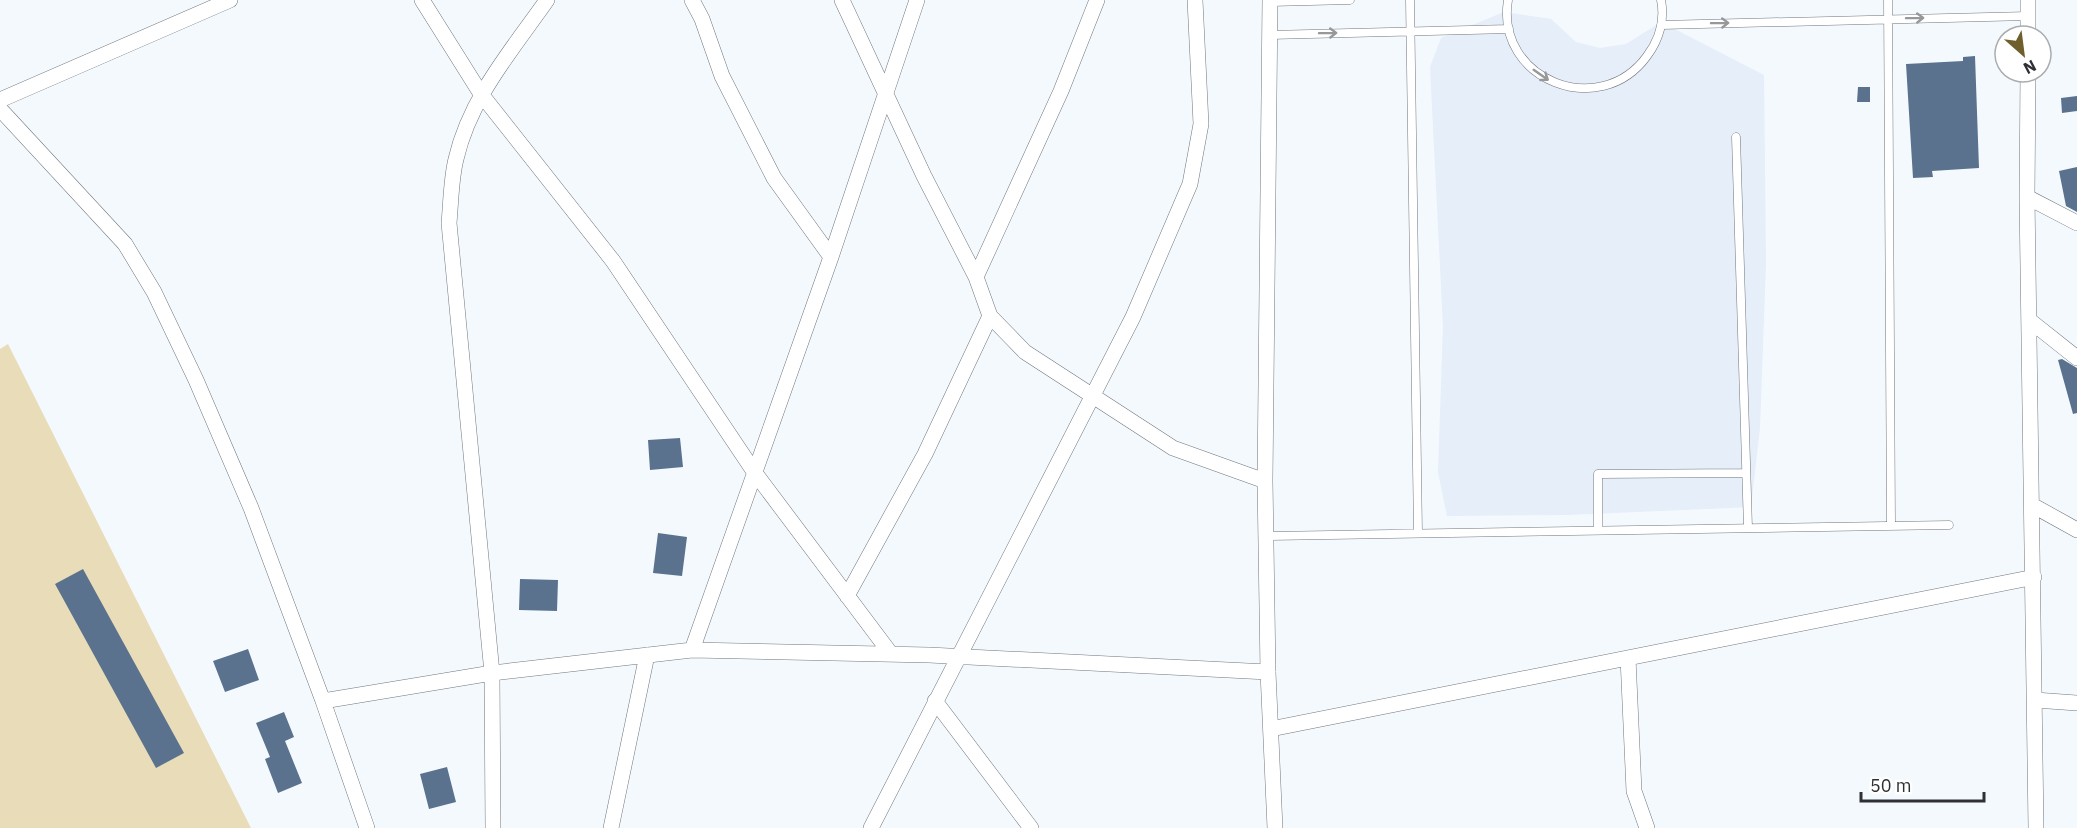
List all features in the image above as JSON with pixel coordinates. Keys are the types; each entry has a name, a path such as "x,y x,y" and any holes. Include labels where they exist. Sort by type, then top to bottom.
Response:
{"street":[{"path":"0,100 230,0"},
{"path":"422,0 481,94 613,261 754,473 891,654"},
{"path":"493,828 492,674 449,223 455,160 465,126 481,94 548,0"},
{"path":"692,0 702,19 722,76 774,178 831,257"},
{"path":"842,0 924,176 976,277 990,316 1025,352 1173,448 1265,481"},
{"path":"692,650 831,257 917,0"},
{"path":"976,277 1061,91 1097,0"},
{"path":"871,828 1133,317 1190,184 1201,124 1195,0"},
{"path":"1270,1 1265,481 1268,672 1275,828"},
{"path":"2028,8 2028,24"},
{"path":"2028,84 2027,197 2036,828"},
{"path":"0,109 125,244 154,292 196,380 251,508 323,701 367,828"},
{"path":"2027,197 2077,223"},
{"path":"847,596 925,454 990,316"},
{"path":"2029,320 2077,358"},
{"path":"2032,505 2077,530"},
{"path":"1271,729 2034,577"},
{"path":"323,701 492,674 692,650 891,654 1268,672"},
{"path":"611,828 647,655"},
{"path":"1628,658 1634,791 1647,828"},
{"path":"2035,700 2077,703"},
{"path":"935,701 1031,828"}],"lane":[{"path":"1270,1 1350,0"},
{"path":"1410,0 1418,533"},
{"path":"1508,0 1509,29 1515,47 1529,67 1549,81 1572,89 1597,89 1620,81 1640,66 1654,47 1661,25 1661,0"},
{"path":"1888,0 1891,525"},
{"path":"1661,25 1888,19 2028,8"},
{"path":"1270,34 1509,29"},
{"path":"1736,137 1748,528"},
{"path":"1598,530 1598,474 1746,473"},
{"path":"1266,536 1949,525"}],"shaded area":[{"path":"1504,12 1551,19 1576,42 1600,48 1626,44 1661,22 1764,75 1766,263 1760,428 1751,507 1569,515 1447,516 1438,472 1443,326 1430,67 1441,38"},
{"path":"8,344 251,828 0,828 0,349"}],"building":[{"path":"1975,56 1979,168 1932,171 1933,177 1913,178 1906,64 1963,61 1963,57"},
{"path":"1858,87 1870,87 1870,102 1857,102"},
{"path":"2077,96 2077,111 2062,113 2061,98"},
{"path":"2077,167 2077,212 2066,206 2059,171"},
{"path":"2062,359 2077,368 2077,413 2073,414 2058,360"},
{"path":"680,438 683,467 650,470 648,440"},
{"path":"658,533 687,537 682,576 653,573"},
{"path":"83,569 184,753 156,768 55,584"},
{"path":"520,579 558,580 557,611 519,610"},
{"path":"248,649 259,680 225,692 213,661"},
{"path":"284,712 294,737 285,741 302,783 278,793 265,759 270,757 256,723"},
{"path":"447,767 456,802 429,809 420,774"}]}
